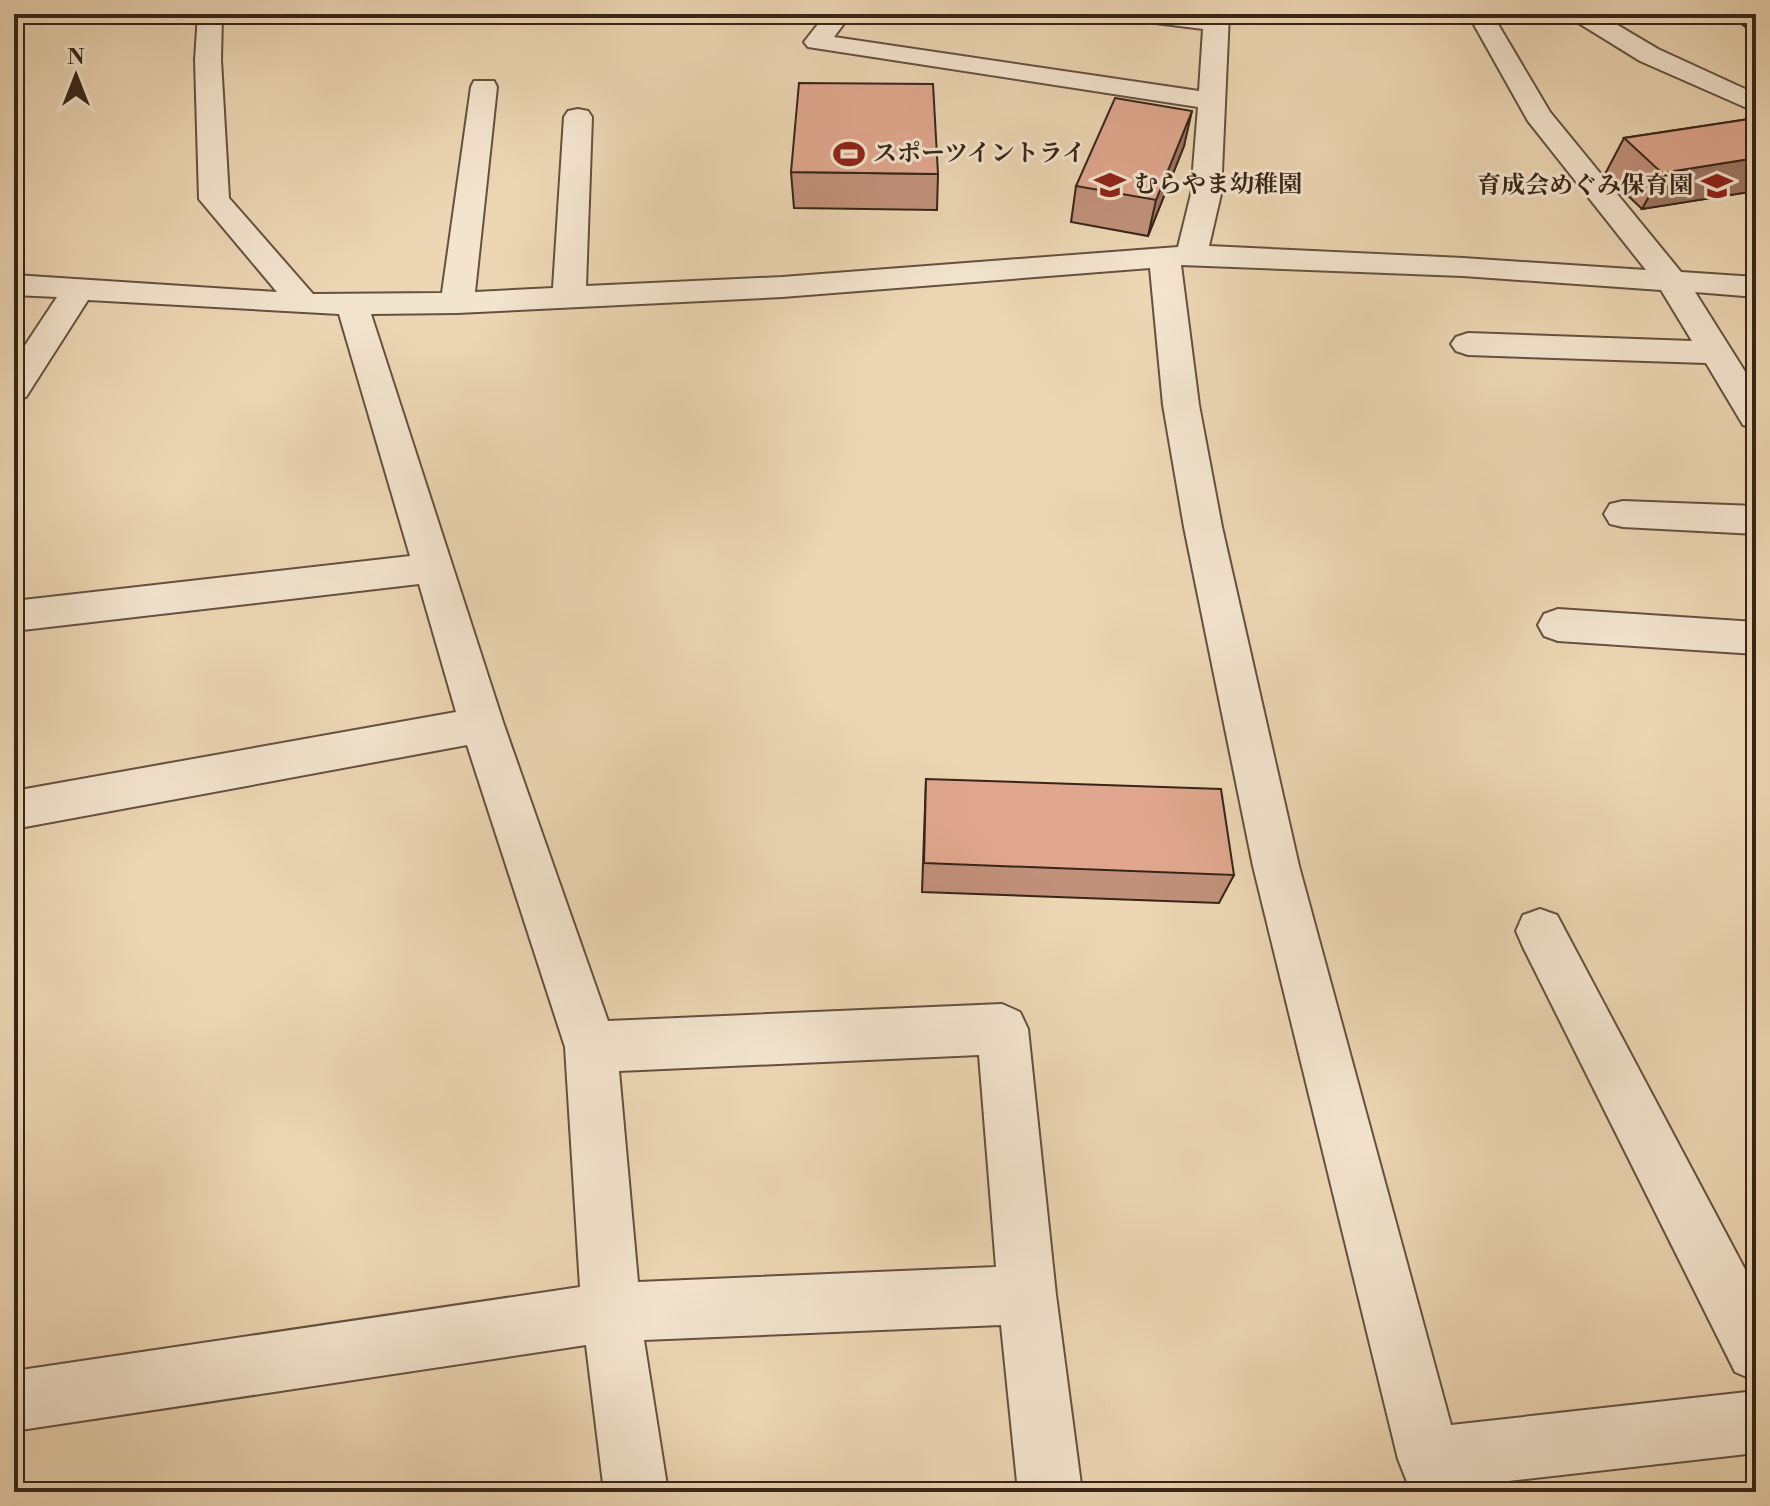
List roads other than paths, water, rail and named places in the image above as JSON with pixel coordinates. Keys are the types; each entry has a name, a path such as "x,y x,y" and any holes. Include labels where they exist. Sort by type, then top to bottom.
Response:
{"street":[{"path":"210,14 208,60 214,199 304,304"},
{"path":"839,14 817,42 1212,101"},
{"path":"1140,14 1216,19 1206,194 1178,255 1189,450 1272,850 1436,1476 1756,1422"},
{"path":"1480,14 1538,115 1672,282 1756,417"},
{"path":"1581,14 1649,55 1756,104"},
{"path":"457,303 484,87"},
{"path":"569,297 578,117"},
{"path":"14,285 304,304 457,303 782,287 1178,255 1463,267 1756,287"},
{"path":"14,389 78,290"},
{"path":"352,304 482,725 591,1047 611,1312 636,1492"},
{"path":"1468,344 1717,353"},
{"path":"1623,514 1756,520"},
{"path":"14,616 434,568"},
{"path":"1558,625 1756,638"},
{"path":"14,810 482,725"},
{"path":"1540,931 1756,1351"},
{"path":"591,1047 1002,1029 1027,1295 1050,1492"},
{"path":"14,1401 611,1312 1027,1295"}],"place":[{"name":"スポーツイントライ","path":"849,154"},
{"name":"むらやま幼稚園","path":"1110,185"},
{"name":"育成会めぐみ保育園","path":"1717,186"}]}
